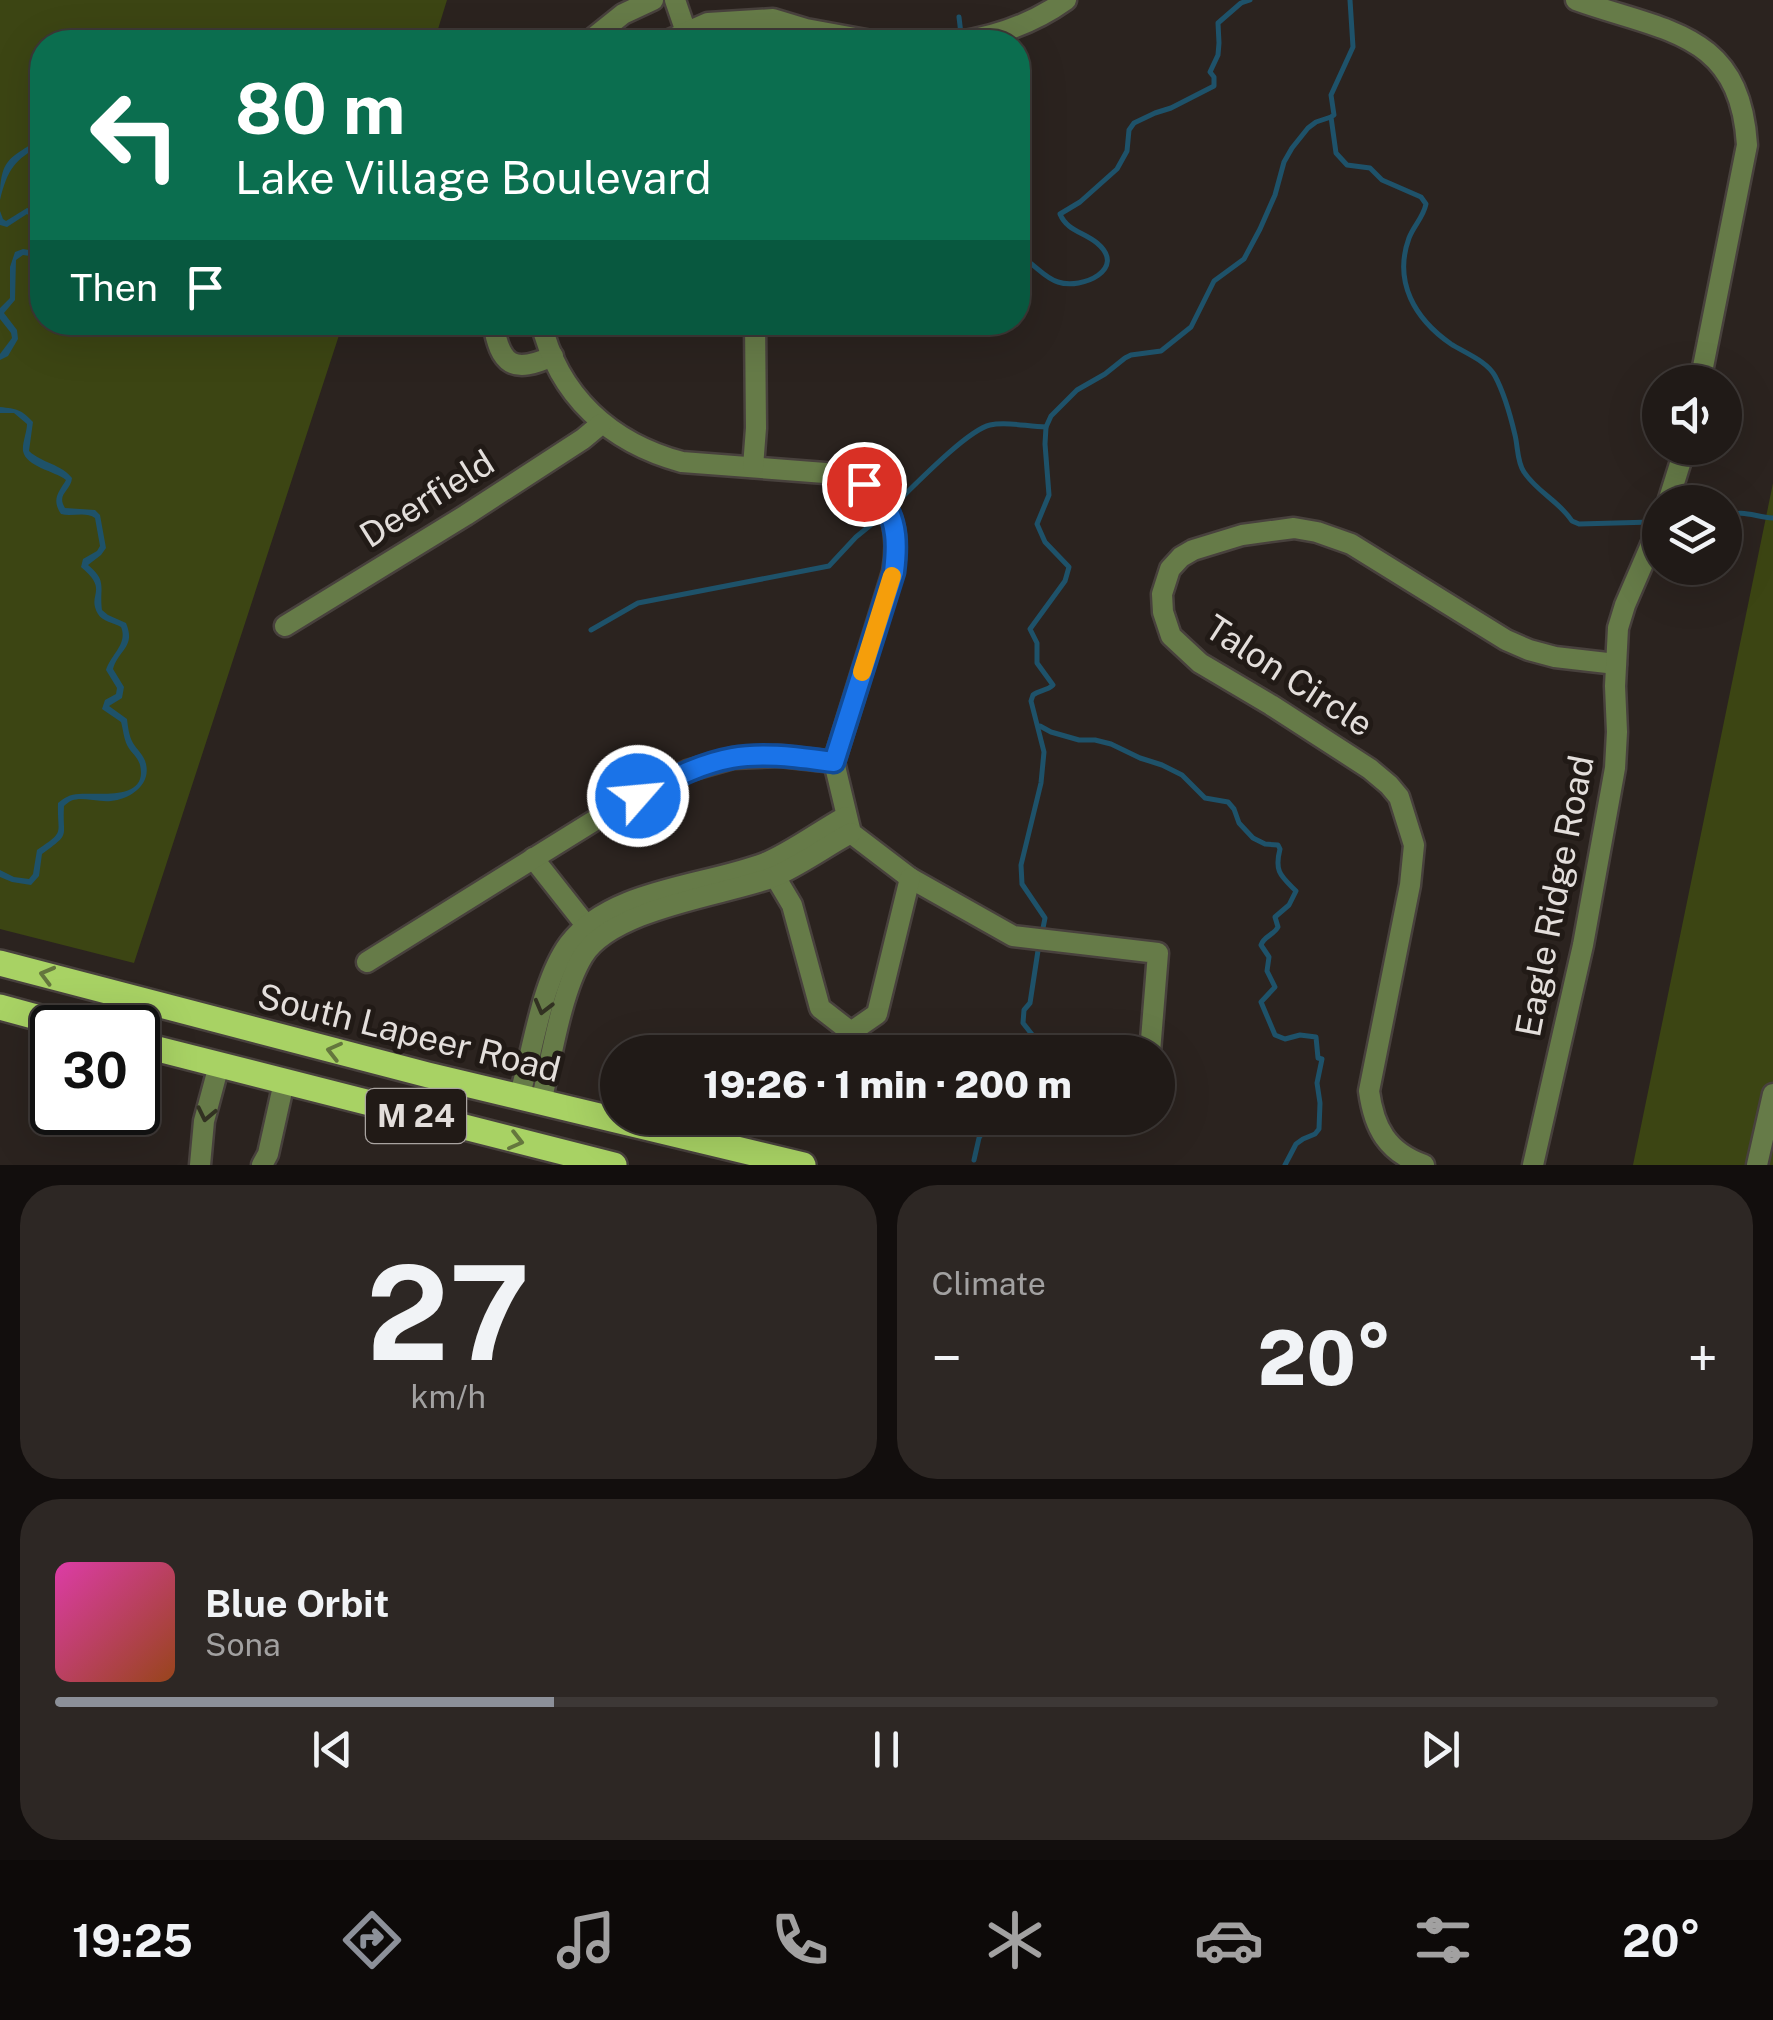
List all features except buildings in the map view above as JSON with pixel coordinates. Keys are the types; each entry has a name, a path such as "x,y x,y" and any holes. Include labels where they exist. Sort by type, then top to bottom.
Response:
{"main road":[{"name":"South Lapeer Road","path":"0,963 428,1075 804,1165"},
{"path":"0,1007 30,1015"},
{"path":"211,1063 224,1048 229,1024"},
{"name":"M 24","path":"160,1050 614,1165"},
{"path":"402,1113 406,1090 418,1078 428,1075"}],"street":[{"path":"603,30 623,14 654,0"},
{"path":"675,0 685,30"},
{"path":"998,30 1039,8 1066,0"},
{"path":"1576,0 1690,40 1726,72 1737,90 1745,117 1747,146 1703,365"},
{"path":"691,30 771,9 816,30"},
{"path":"496,335 499,350 522,367 553,356"},
{"path":"546,335 565,380 587,411 627,442 682,462 844,476 864,484 882,501 893,524 897,547 894,572 834,762 848,825 910,878 1013,936 1158,953 1151,1035"},
{"path":"753,467 755,335"},
{"name":"Deerfield","path":"285,626 466,515 601,424"},
{"name":"Talon Circle","path":"1424,1165 1400,1154 1379,1130 1369,1091 1410,884 1414,845 1399,798 1370,769 1200,663 1171,636 1162,594 1170,569 1181,557 1214,542 1272,530 1318,532 1351,544 1506,640 1555,658 1616,664"},
{"name":"Eagle Ridge Road","path":"1533,1165 1608,814 1615,768 1618,628 1642,565"},
{"path":"366,962 613,809 687,771 733,758 780,756 834,762"},
{"path":"592,933 770,869 848,825"},
{"path":"533,858 592,933"},
{"path":"770,869 792,905 820,1008 852,1032 877,1014 910,878"},
{"path":"530,1100 592,933"},
{"path":"200,1165 211,1063"},
{"path":"262,1165 284,1082"},
{"path":"1758,1165 1773,1094"}],"green space":[{"path":"0,0 447,0 438,30 30,30 30,335 339,335 134,963 0,929"},
{"path":"1773,483 1773,1165 1633,1165"}],"water":[{"path":"30,145 30,152 13,166 0,200 2,175 15,155"},
{"path":"30,210 30,217 27,214 7,227 0,225 0,211 6,221"},
{"path":"30,250 30,256 16,260 15,300 4,313 17,330 18,339 8,356 0,360 12,338 0,319 0,308 10,298 10,267 15,252"},
{"path":"0,407 18,410 29,418 33,422 29,451 72,478 62,499 65,508 95,510 100,515 106,548 88,565 100,580 102,610 126,623 129,631 113,669 124,687 122,698 109,706 127,719 147,772 138,790 118,800 79,799 64,806 64,834 42,854 39,876 31,885 0,877 0,870 29,879 37,850 58,831 58,803 73,795 129,790 141,777 140,765 127,745 121,722 102,709 105,700 116,694 117,688 106,670 123,633 121,627 98,614 94,602 96,587 81,567 83,559 100,546 95,518 61,514 56,500 66,480 25,456 27,424 14,413 0,413"}],"waterway":[{"path":"1030,263 1052,280 1068,284 1089,280 1105,269 1105,252 1067,224 1060,214 1117,169 1127,151 1129,130 1134,123 1214,86 1210,72 1218,55 1218,23 1250,0"},
{"path":"1350,0 1353,47 1331,95 1336,153 1347,165 1370,168 1382,180 1421,197 1426,204 1405,254 1410,298 1438,334 1495,376 1509,413 1522,468 1572,521 1642,522"},
{"path":"959,17 961,30"},
{"path":"1042,933 1045,918 1022,884 1021,865 1041,783 1044,752 1031,701 1033,695 1053,685 1037,663 1037,643 1030,629 1065,581 1069,567 1045,542 1037,524 1049,495 1046,427 1051,416 1077,390 1131,355 1161,351 1191,327 1214,281 1244,259 1275,195 1292,148 1308,128 1331,117"},
{"path":"891,508 939,461 980,429 1004,424 1046,427"},
{"path":"1742,513 1773,518"},
{"path":"591,630 638,603 829,566 883,515"},
{"path":"1040,726 1079,740 1111,744 1162,765 1182,775 1205,798 1228,802 1253,838 1278,845 1280,873 1296,891 1289,905 1275,917 1278,927 1261,945 1269,957 1267,971 1275,987 1261,1002 1275,1035 1285,1039 1300,1035 1316,1037 1318,1058 1322,1059 1317,1083 1319,1129 1296,1144 1285,1165"},
{"path":"1032,1035 1023,1023 1039,944"},
{"path":"974,1160 981,1135"}],"slow traffic":[{"path":"862,672 892,576"}],"route":[{"path":"638,796 687,771 733,758 780,756 834,762 894,572 897,547 893,524 882,501 864,484"}]}
